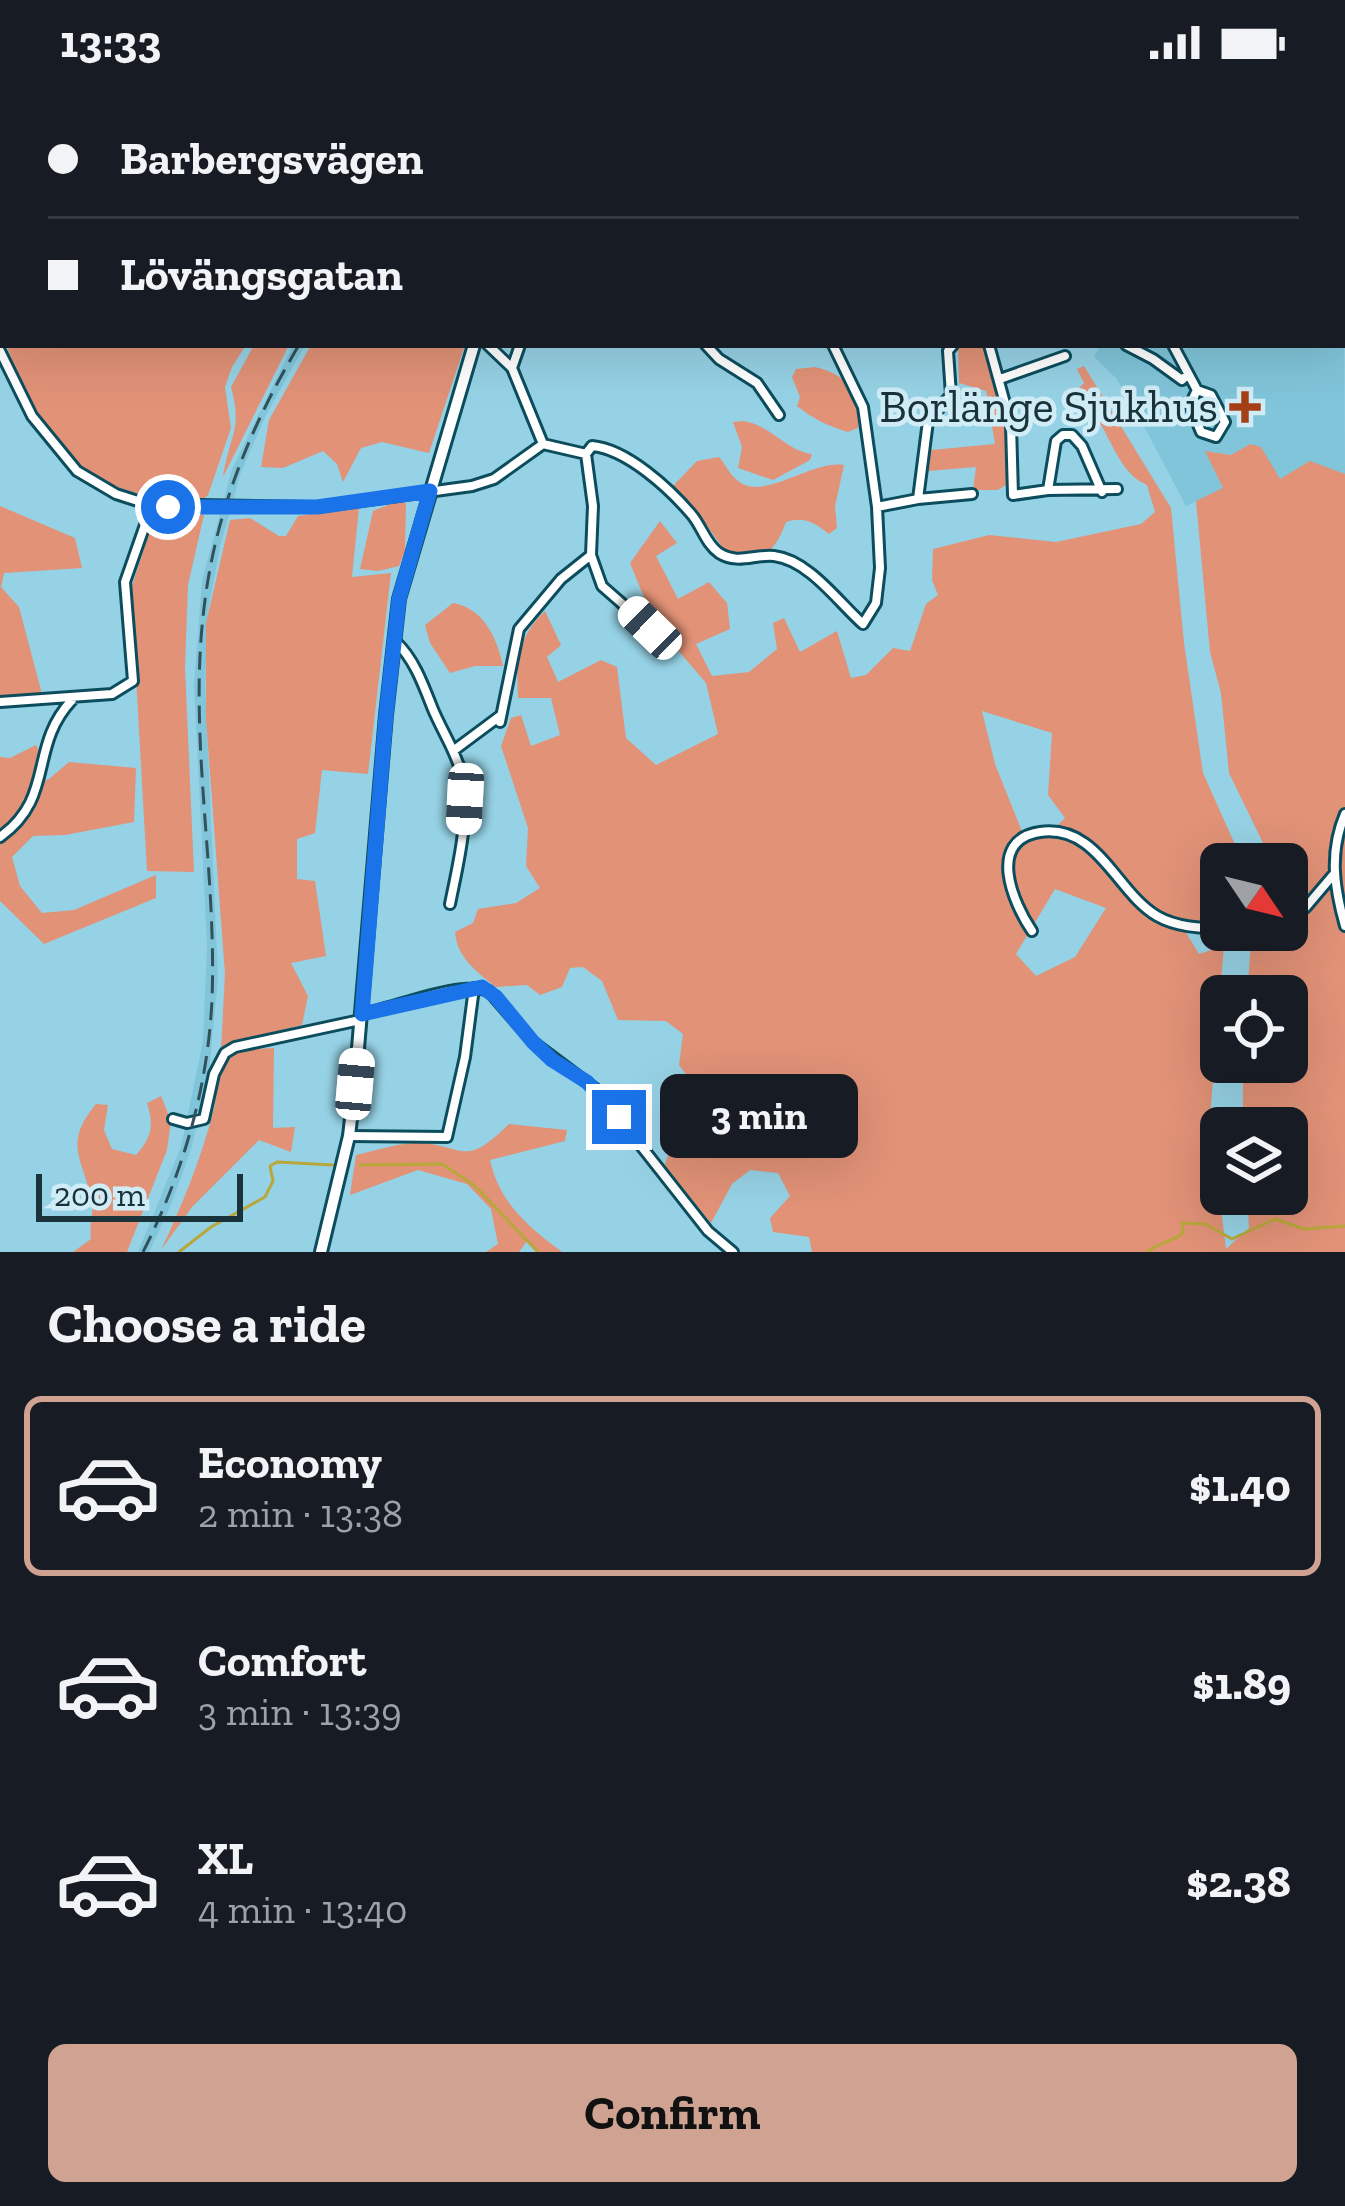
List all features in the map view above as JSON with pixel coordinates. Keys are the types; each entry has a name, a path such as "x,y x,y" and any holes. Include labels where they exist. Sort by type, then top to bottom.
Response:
{"street":[{"path":"321,1252 349,1136 399,599 473,348"},
{"path":"491,348 512,368 543,444"},
{"path":"512,368 519,348"},
{"path":"709,348 757,383 779,416"},
{"path":"650,628 602,586 591,555 593,506 586,454 592,446 604,447 654,480 694,516 713,550 733,560 776,556 796,565 863,624 875,603 880,568 877,507 863,407 834,348"},
{"path":"918,499 928,421 951,395 950,348"},
{"path":"990,348 1011,424 1013,495 1117,490"},
{"path":"1131,348 1182,380 1188,374"},
{"path":"1175,348 1197,390 1211,395 1225,422 1216,436 1201,432 1190,405 1197,390"},
{"path":"1,355 32,416 77,471 116,494 152,505 317,507 494,479 543,444 586,454"},
{"path":"1000,379 1065,356"},
{"path":"1048,490 1056,441 1072,435 1102,492"},
{"path":"877,507 972,494"},
{"path":"0,702 112,694 133,681 125,582 152,505"},
{"path":"453,751 501,719 519,628 561,579 591,555"},
{"path":"394,640 406,651 453,751 465,799 450,904"},
{"path":"0,837 31,808 50,730 72,699"},
{"path":"1345,814 1334,840 1334,874 1345,926"},
{"path":"1032,931 1017,909 1007,876 1010,854 1026,836 1042,832 1079,840 1105,860 1156,916 1200,927"},
{"path":"1308,905 1334,874"},
{"path":"349,1136 448,1137 474,988"},
{"path":"173,1119 187,1123 204,1119 218,1061 235,1047 474,988 489,991 552,1060 596,1090 708,1231 733,1252"}],"shaded area":[{"path":"7,348 244,348 225,387 231,428 208,495 197,504 124,489 96,476 54,439"},
{"path":"252,348 288,348 223,477 235,424 231,387"},
{"path":"292,348 303,348 241,472 208,612 205,685 218,977 209,1073 191,1150 170,1207 149,1252 138,1252 181,1147 203,1041 207,946 194,685 202,581 232,469"},
{"path":"309,348 464,348 429,453 382,442 361,448 343,482 337,464 323,451 283,468 261,467 269,420"},
{"path":"958,348 987,348 1009,426 1009,483 998,490 973,490 976,467 928,471 931,450 995,444 986,391 959,383"},
{"name":"Borlänge Sjukhus","path":"1099,348 1344,348 1345,474 1280,480 1250,444 1231,455 1206,451 1223,489 1186,506 1138,415 1151,399 1127,397 1117,379 1094,357"},
{"path":"1084,366 1171,508 1203,773 1234,843 1200,843 1200,923 1180,923 1199,954 1224,951 1222,975 1200,975 1200,1083 1213,1083 1211,1107 1200,1107 1200,1215 1222,1215 1226,1249 1249,1228 1248,1215 1308,1215 1308,1107 1243,1107 1243,1083 1308,1083 1308,975 1249,975 1250,951 1308,951 1308,843 1263,843 1229,773 1221,693 1210,652 1196,501 1223,488 1205,451 1231,455 1250,444 1261,447 1280,479 1310,461 1345,474 1345,807 1335,830 1345,835 1345,896 1336,898 1340,924 1345,924 1345,1252 812,1252 809,1237 773,1232 770,1218 790,1196 778,1173 750,1170 732,1184 711,1223 664,1167 693,1084 679,1065 683,1034 666,1021 618,1020 602,981 583,967 570,968 562,987 540,995 527,985 496,987 469,964 457,941 455,932 473,923 478,909 516,903 540,888 526,866 528,828 501,746 511,718 521,715 531,746 560,735 551,698 518,698 524,640 545,611 561,645 547,657 558,682 601,660 617,667 626,738 656,765 718,734 706,683 676,648 672,630 652,617 630,563 660,521 677,543 656,556 678,599 709,582 727,603 730,629 696,644 712,676 749,672 777,649 773,623 784,618 800,652 837,631 851,678 866,675 893,648 910,651 926,604 938,595 932,580 933,549 989,535 1056,542 1141,524 1155,512 1147,485 1127,469 1090,407 1080,397 1062,405 1084,383 1077,369","holes":["982,711 1052,733 1048,795 1065,818 1055,828 1023,834 995,764","1055,889 1106,908 1075,957 1036,976 1016,954"]},
{"path":"815,367 850,387 858,428 848,432 834,427 797,406 800,397 792,377 796,369"},
{"path":"743,421 812,454 810,460 773,480 738,468 742,447 733,422"},
{"path":"719,457 735,479 760,487 817,468 844,465 835,506 837,528 829,534 809,522 792,520 764,554 725,551 671,488 697,461"},
{"path":"406,503 405,551 399,566 360,569 373,511"},
{"path":"0,506 75,538 82,568 4,573 1,587 19,607 42,694 0,702"},
{"path":"359,507 352,577 391,573 368,774 322,770 315,833 297,839 297,879 315,881 326,956 291,963 308,996 302,1025 221,1050 225,974 206,719 206,623 230,520 250,518 286,536 298,516"},
{"path":"155,514 204,515 188,585 185,668 194,872 147,871 131,589"},
{"path":"453,603 480,617 503,666 475,666 450,673 430,643 425,625"},
{"path":"36,745 32,785 49,779 69,762 136,768 134,822 33,836 12,857 20,886 42,913 74,910 156,875 156,898 44,944 0,901 0,757 10,758"},
{"path":"274,1048 273,1128 295,1127 291,1152 259,1140 192,1207 161,1250 204,1145 223,1062 239,1052"},
{"path":"161,1096 171,1121 167,1150 127,1252 73,1252 91,1239 92,1201 78,1151 86,1118 96,1104 108,1105 104,1130 112,1149 136,1155 150,1131 147,1103"},
{"path":"509,1124 567,1130 565,1141 490,1160 500,1189 517,1212 562,1252 538,1252 527,1241 519,1252 486,1252 498,1244 491,1209 467,1184 418,1170 350,1195 356,1155 413,1143 471,1151"}],"waterway":[{"path":"179,1252 211,1227 265,1197 273,1181 270,1166 277,1162 333,1165"},
{"path":"360,1165 442,1164 474,1185 538,1252"},
{"path":"1148,1252 1183,1233 1182,1223 1205,1224 1232,1239 1275,1219 1304,1229 1345,1226"}],"railway":[{"path":"143,1252 191,1129 210,1032 211,901 199,706 209,573 237,472 297,348"}],"place":[{"name":"Borlänge Sjukhus","path":"1245,407"}],"route":[{"path":"168,507 317,507 430,491 399,599 362,1014 482,987 533,1042 587,1082 619,1117"}]}
